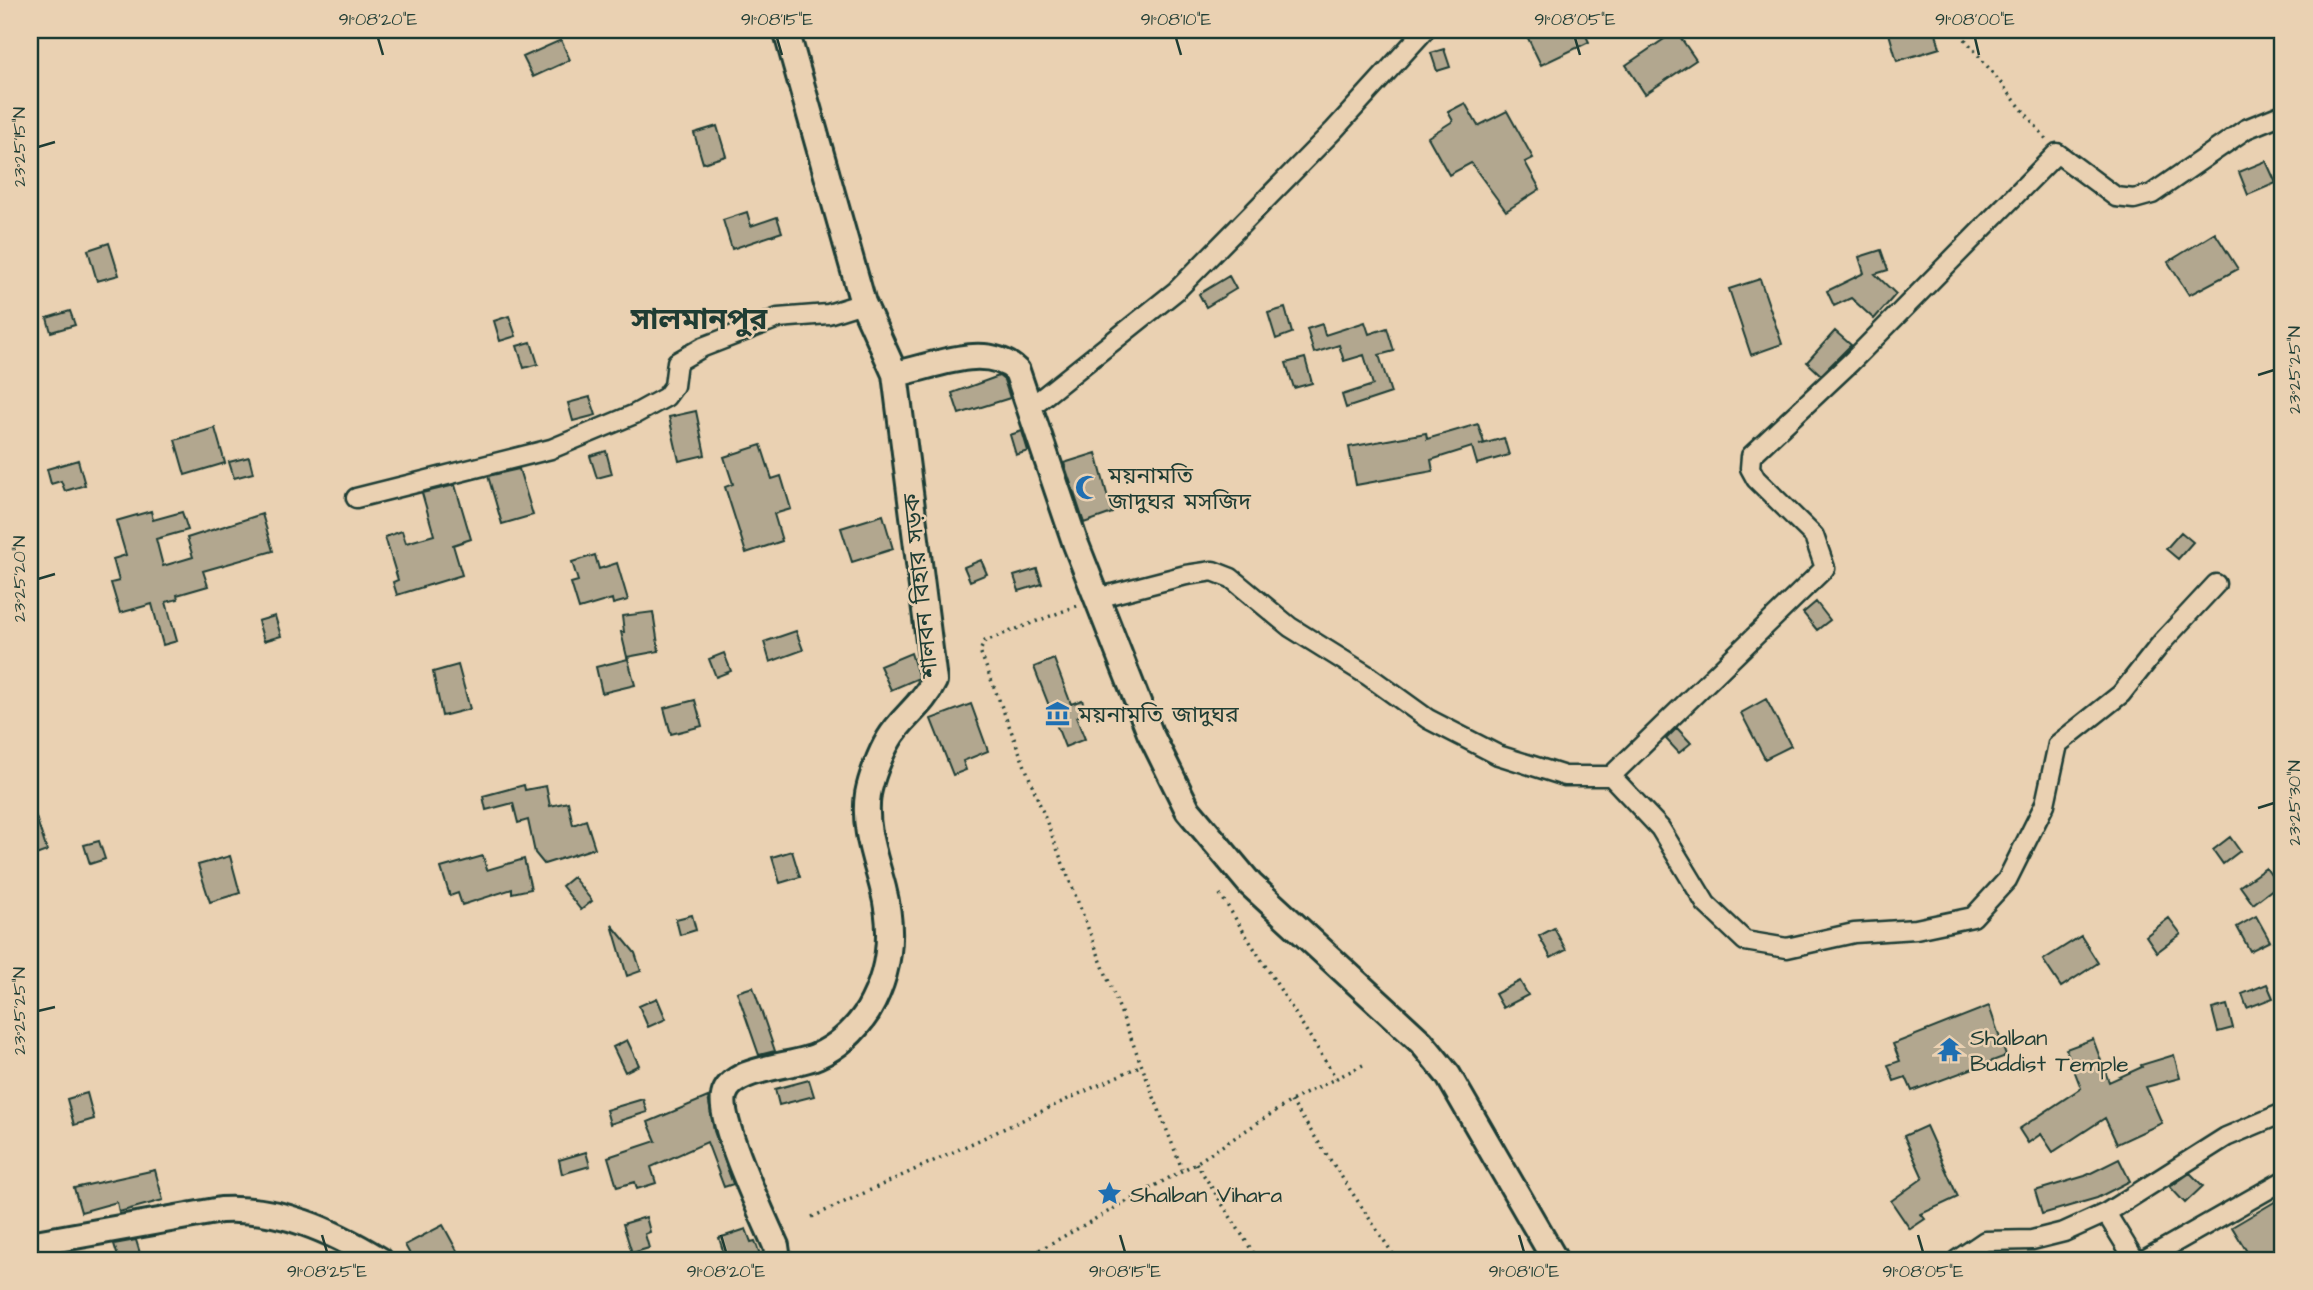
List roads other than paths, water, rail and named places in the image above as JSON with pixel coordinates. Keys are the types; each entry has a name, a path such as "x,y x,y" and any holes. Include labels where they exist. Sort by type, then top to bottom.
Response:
{"main road":[{"name":"শালবন বিহার সড়ক","path":"778,1260 776,1246 736,1151 723,1104 724,1095 729,1084 751,1073 816,1056 835,1045 851,1035 868,1010 885,976 891,940 884,890 869,838 868,794 889,738 926,698 934,681 895,374 863,303 786,30"},
{"path":"895,374 964,359 996,357 1007,361 1017,371 1032,406 1075,542 1150,733 1188,810 1250,884 1421,1042 1448,1075 1555,1260"},
{"path":"30,1244 222,1210 247,1209 303,1221 380,1260"}],"street":[{"path":"1032,406 1176,291 1334,131 1425,30"},
{"path":"1097,598 1186,575 1213,571 1231,578 1290,627 1367,675 1427,719 1498,755 1565,776 1611,776 1825,568 1814,536 1756,479 1750,468 1751,456 1851,362 2057,153 2116,197 2134,199 2152,194 2246,129 2283,114"},
{"path":"356,498 551,449 635,414 666,397 674,386 677,362 703,347 778,318 828,314 863,303"},
{"path":"1611,776 1660,828 1706,904 1745,941 1787,947 1854,933 1916,929 1973,917 2007,880 2039,815 2058,744 2121,694 2163,641 2216,584"},
{"path":"1957,1260 1985,1241 2032,1240 2064,1232 2106,1213 2226,1137 2283,1113"},
{"path":"2144,1260 2283,1181"},
{"path":"2106,1213 2135,1260"}],"place":[{"name":"ময়নামতি জাদুঘর মসজিদ","path":"1088,488"},
{"name":"ময়নামতি জাদুঘর","path":"1058,714"},
{"name":"Shalban Buddist Temple","path":"1950,1050"},
{"name":"Shalban Vihara","path":"1110,1194"}],"district":[{"name":"সালমানপুর","path":"699,319"}]}
